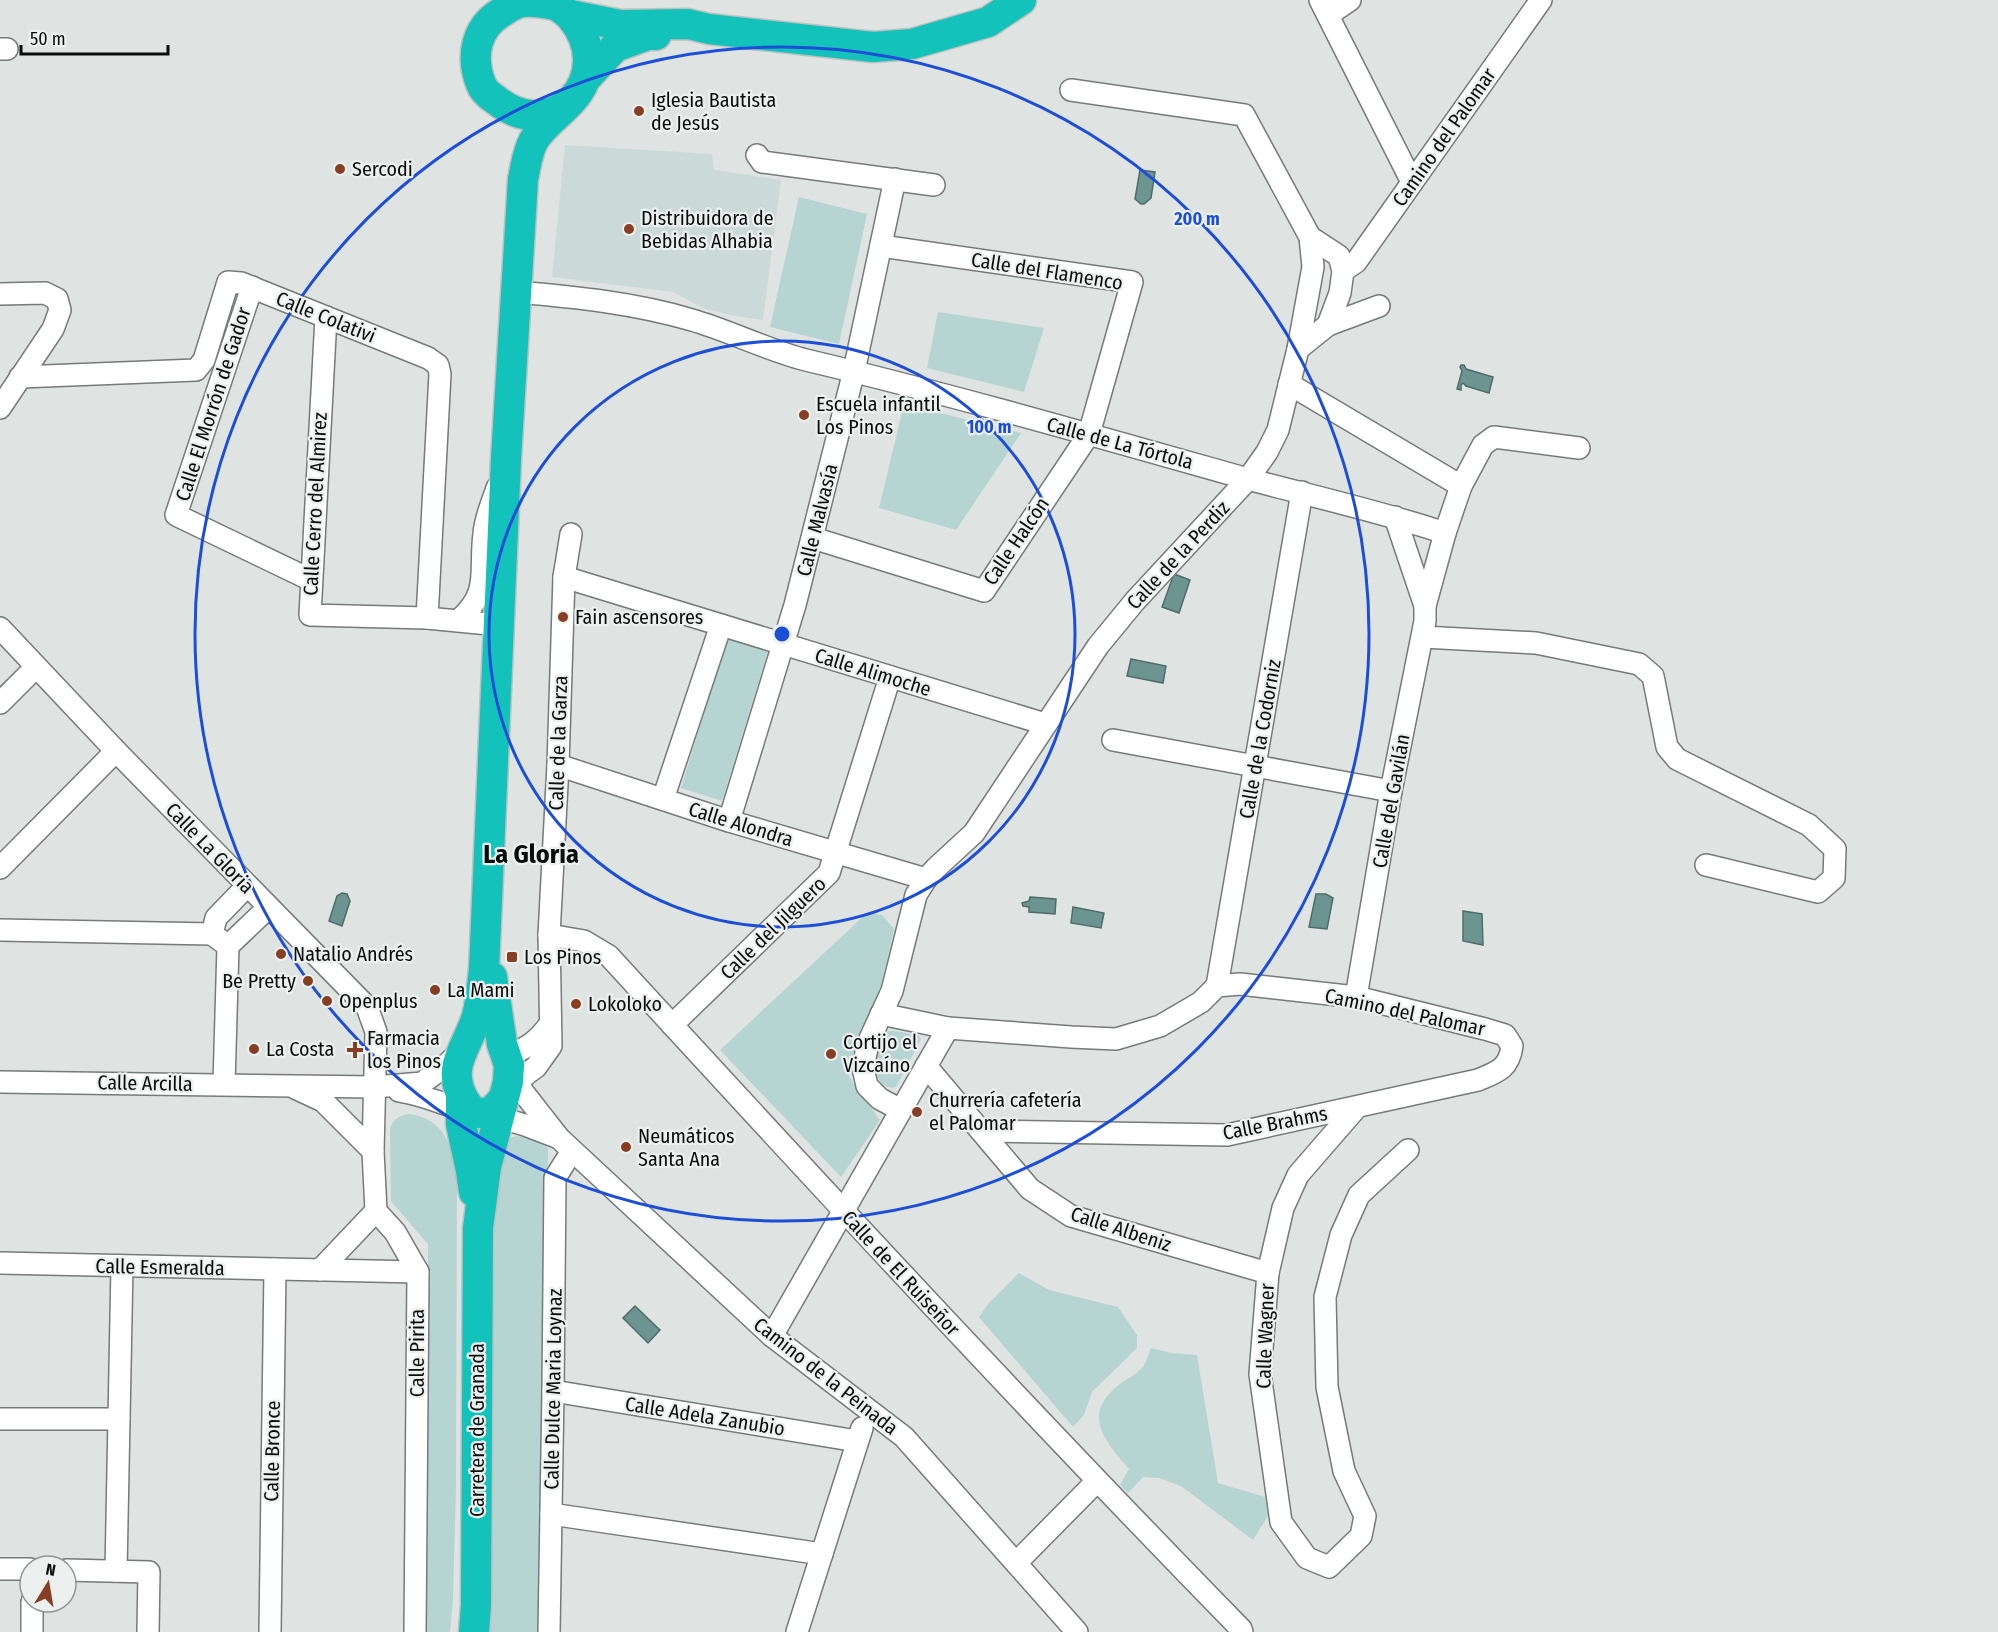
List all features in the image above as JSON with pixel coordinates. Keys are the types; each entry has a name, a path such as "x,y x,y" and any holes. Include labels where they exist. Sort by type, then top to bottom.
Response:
{"highway":[{"path":"949,34 1003,0"},
{"path":"558,7 586,44 589,57 580,88 556,111 538,116 522,115 509,110 481,87 476,65 479,37 500,8 522,2 542,3 558,7 620,25 688,24 709,29 873,47 912,44 988,22 1022,0"},
{"path":"493,1088 456,1083 457,1061 476,1017 483,978 506,459 521,203 527,154 535,138 615,47 648,35 688,34 709,29"},
{"path":"494,99 510,135 521,203"},
{"path":"478,1228 471,1171 461,1124 493,1088 488,905"},
{"path":"463,1047 474,1035 483,1032 496,1038 486,1167 478,1228"},
{"name":"Carretera de Granada","path":"474,1632 478,1228"}],"street":[{"path":"1350,0 1324,8 1412,182"},
{"name":"Camino del Palomar","path":"1343,271 1356,262 1541,0"},
{"name":"Calle de la Perdiz","path":"901,1110 880,1099 867,1086 863,1068 868,1043 892,991 916,895 926,879 974,833 1098,646 1134,601 1248,479 1268,452 1278,430 1298,349 1313,267 1311,237 1244,116 1071,90"},
{"path":"757,155 762,162 934,184"},
{"name":"Calle Malvasía","path":"729,821 784,645 813,538 854,371 895,179"},
{"path":"1311,237 1339,256 1343,271 1340,293 1328,325"},
{"name":"Calle del Flamenco","path":"881,246 1132,282 1089,434"},
{"name":"Calle Colativi","path":"20,377 196,370 204,360 228,282 252,287 428,358 438,365 440,374 428,618"},
{"name":"Calle El Morrón de Gador","path":"252,287 176,515 311,580"},
{"name":"Calle de La Tórtola","path":"516,292 567,296 640,308 692,320 787,355 1089,434 1248,479 1395,517 1445,533"},
{"path":"0,294 45,293 57,299 60,310 53,329 0,408"},
{"path":"1298,349 1328,325 1379,306"},
{"name":"Calle Cerro del Almirez","path":"326,317 309,615 428,618 499,625"},
{"path":"1289,384 1461,486"},
{"name":"Calle Halcón","path":"813,538 984,591 1089,434"},
{"name":"Calle del Gavilán","path":"1356,998 1391,791 1423,637 1425,606 1445,533 1461,486 1483,445 1494,437 1579,448"},
{"path":"459,620 471,609 478,598 481,586 484,531 506,459"},
{"name":"Calle de la Codorniz","path":"1217,986 1302,492"},
{"name":"Calle del Gavilán","path":"1395,517 1425,606"},
{"name":"Calle de la Garza","path":"493,1088 536,1067 551,1046 549,935 558,765 564,577 571,534"},
{"name":"Calle Alimoche","path":"564,577 1045,724"},
{"path":"663,799 721,625"},
{"name":"Calle La Gloria","path":"0,628 116,751 367,1007 376,1032 375,1087"},
{"path":"1423,637 1536,643 1639,664 1653,676 1667,747 1677,759 1809,825 1835,849 1833,878 1818,892 1706,866"},
{"path":"0,703 36,667"},
{"name":"Calle del Jilguero","path":"672,1025 829,873 891,678"},
{"path":"1113,740 1391,791"},
{"path":"0,868 116,751"},
{"name":"Calle Alondra","path":"558,765 729,821 926,879"},
{"path":"224,1084 220,940 216,918 247,886"},
{"path":"0,930 220,940 269,908"},
{"name":"Calle de El Ruiseñor","path":"549,935 584,941 609,956 843,1211 1242,1632"},
{"name":"Camino del Palomar","path":"1217,986 1240,984 1356,998 1505,1035 1512,1046"},
{"path":"881,1014 948,1028 1071,1038 1116,1039 1160,1026 1201,1002 1217,986"},
{"path":"493,1088 525,1049 539,1039 550,1024"},
{"path":"772,1336 948,1028"},
{"name":"Calle Brahms","path":"981,1131 1227,1136 1478,1080 1502,1070 1511,1057 1512,1046"},
{"name":"Calle Arcilla","path":"0,1082 375,1087 422,1083 446,1066 463,1047"},
{"name":"Calle Albeniz","path":"926,1066 1030,1189 1071,1216 1268,1273"},
{"name":"Calle Arcilla","path":"289,1085 322,1101 373,1151"},
{"path":"375,1087 373,1151 376,1211 395,1232 417,1280"},
{"name":"Calle Arcilla","path":"375,1087 419,1094 446,1106 493,1088"},
{"name":"Camino de la Peinada","path":"493,1088 565,1144 772,1336 904,1437 1077,1632"},
{"name":"Camino de la Peinada","path":"493,1088 523,1092 565,1144"},
{"name":"Calle Wagner","path":"1356,1107 1298,1174 1283,1208 1268,1273 1260,1374 1281,1522 1307,1558 1329,1567 1361,1536 1365,1516 1344,1471 1327,1388 1325,1297 1341,1235 1359,1195 1408,1150"},
{"name":"Calle Dulce Maria Loynaz","path":"551,1632 555,1178 565,1144"},
{"path":"320,1270 376,1211"},
{"name":"Calle Esmeralda","path":"0,1263 320,1270 417,1280"},
{"path":"116,1571 122,1266"},
{"name":"Calle Bronce","path":"270,1632 275,1269"},
{"name":"Calle Pirita","path":"415,1632 417,1280"},
{"name":"Calle Adela Zanubio","path":"554,1391 857,1441"},
{"path":"797,1632 857,1441 869,1411"},
{"path":"0,1419 119,1419"},
{"path":"1016,1563 1097,1481"},
{"path":"551,1514 822,1554"},
{"path":"0,1569 18,1569"},
{"path":"78,1570 149,1572 148,1632"},
{"path":"32,1614 32,1632"}],"shaded area":[{"path":"565,145 712,154 714,170 781,180 763,320 703,308 673,292 552,277"},
{"path":"1140,170 1155,172 1151,198 1144,204 1135,199"},
{"path":"799,197 867,214 839,344 770,327"},
{"path":"938,312 1044,328 1024,392 927,368"},
{"path":"1461,365 1464,365 1466,369 1493,377 1489,393 1463,383 1461,390 1457,389 1462,371"},
{"path":"904,404 1021,433 956,530 879,508"},
{"path":"1174,574 1190,580 1179,613 1162,607"},
{"path":"728,636 769,648 722,801 681,788"},
{"path":"1131,659 1166,666 1163,683 1127,676"},
{"path":"342,893 347,894 350,901 342,926 329,921 337,896"},
{"path":"1316,894 1326,894 1333,898 1327,929 1309,927"},
{"path":"1030,897 1056,899 1055,914 1029,912 1029,907 1023,906 1022,903 1029,901"},
{"path":"1073,907 1104,913 1101,928 1071,923"},
{"path":"1463,911 1482,914 1483,945 1463,941"},
{"path":"867,913 882,915 894,929 876,1007 855,1044 849,1077 880,1120 841,1177 720,1050"},
{"path":"888,1031 918,1035 921,1039 896,1087 892,1088 881,1083 874,1067 877,1048"},
{"path":"409,1114 431,1121 439,1128 453,1155 457,1177 456,1489 450,1632 424,1632 428,1244 391,1201 390,1129 397,1118"},
{"path":"516,1136 533,1138 548,1148 542,1632 489,1632 491,1233 497,1165 506,1139"},
{"path":"1019,1273 1049,1290 1118,1307 1137,1335 1137,1348 1092,1392 1084,1415 1073,1427 979,1317 989,1303"},
{"path":"635,1306 660,1330 648,1343 623,1318"},
{"path":"1151,1348 1171,1353 1197,1355 1218,1483 1265,1497 1268,1516 1253,1540 1181,1486 1159,1478 1143,1477 1128,1493 1120,1485 1129,1469 1113,1450 1102,1430 1099,1420 1100,1410 1114,1389 1143,1367"}],"place":[{"name":"Iglesia Bautista de Jesús","path":"639,111"},
{"name":"Sercodi","path":"340,169"},
{"name":"Distribuidora de Bebidas Alhabia","path":"629,229"},
{"name":"Escuela infantil Los Pinos","path":"804,415"},
{"name":"Fain ascensores","path":"563,617"},
{"name":"Natalio Andrés","path":"281,954"},
{"name":"Los Pinos","path":"512,957"},
{"name":"Be Pretty","path":"308,981"},
{"name":"La Mami","path":"435,990"},
{"name":"Openplus","path":"327,1001"},
{"name":"Lokoloko","path":"576,1004"},
{"name":"La Costa","path":"254,1049"},
{"name":"Farmacia los Pinos","path":"355,1050"},
{"name":"Cortijo el Vizcaíno","path":"831,1054"},
{"name":"Churrería cafetería el Palomar","path":"917,1112"},
{"name":"Neumáticos Santa Ana","path":"626,1147"}],"district":[{"name":"La Gloria","path":"531,854"}]}
